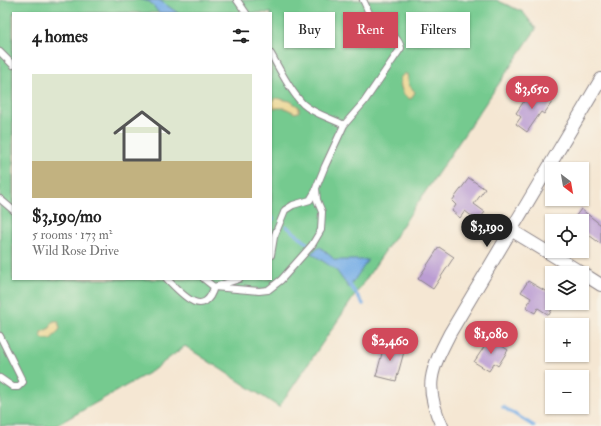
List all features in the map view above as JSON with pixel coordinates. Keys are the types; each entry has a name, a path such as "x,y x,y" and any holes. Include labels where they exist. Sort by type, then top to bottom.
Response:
{"street":[{"path":"442,426 431,398 431,387 436,361 450,333 601,79"},
{"path":"511,230 570,266"},
{"path":"589,277 601,284"}],"lane":[{"path":"238,0 245,12"},
{"path":"272,249 274,237 285,210 293,205 310,200 344,125 364,102 401,48 400,42 381,27 371,16 363,0"},
{"path":"0,52 12,64"},
{"path":"272,56 303,104 344,125"},
{"path":"205,280 214,287 259,291 268,290 281,280 312,245 322,230 322,212 317,200 316,188"},
{"path":"0,199 12,209"},
{"path":"168,280 183,296 195,303 209,298 214,287 236,280"},
{"path":"0,336 23,382 18,387 13,387 0,378"}],"green space":[{"path":"0,0 496,0 523,12 536,29 279,407 185,346 152,371 55,426 0,426"}],"sand":[{"path":"404,74 407,74 409,85 415,92 411,99 405,96 401,88 400,78"},
{"path":"276,98 290,101 299,107 299,112 295,113 285,108 274,108 272,102"},
{"path":"53,321 58,321 60,329 51,339 44,339 41,336 41,332 50,328"}],"water":[{"path":"142,0 159,0 177,12 158,12 150,2"},
{"path":"320,247 335,260 368,260 349,288 336,270 311,253"}],"building":[{"path":"531,91 536,95 538,92 552,102 544,114 541,112 527,132 516,124 521,117 516,113"},
{"path":"469,178 485,189 474,204 485,212 478,221 465,211 460,218 452,211 456,205 452,201"},
{"path":"581,209 587,214 577,214"},
{"path":"589,215 601,225 601,244 589,235"},
{"path":"439,247 454,257 433,289 418,279"},
{"path":"528,281 545,291 545,310 552,310 549,315 538,308 535,313 526,308 531,298 521,292"},
{"path":"490,338 508,350 498,366 494,363 489,371 474,362"},
{"path":"385,342 405,348 396,381 376,376"}],"waterway":[{"path":"286,226 307,243"},
{"path":"348,282 363,304"},
{"path":"503,407 534,426"}]}
